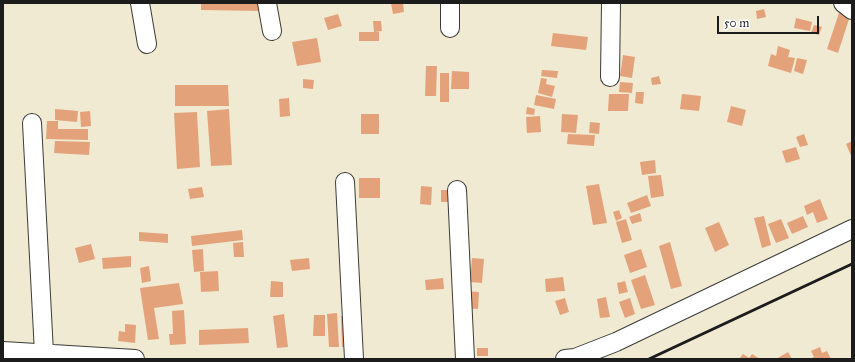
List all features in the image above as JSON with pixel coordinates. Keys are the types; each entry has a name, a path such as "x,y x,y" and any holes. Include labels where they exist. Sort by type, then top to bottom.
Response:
{"street":[{"path":"140,3 147,44"},
{"path":"267,3 272,31"},
{"path":"450,3 450,28"},
{"path":"610,77 611,3"},
{"path":"843,3 852,10"},
{"path":"32,123 44,353"},
{"path":"345,182 354,359"},
{"path":"457,190 465,359"},
{"path":"565,359 575,358 616,342 852,229"},
{"path":"3,350 44,353 66,357 135,359"}],"building":[{"path":"201,3 263,3 263,11 201,10"},
{"path":"391,3 403,3 404,12 393,14"},
{"path":"764,9 766,17 757,19 756,11"},
{"path":"839,13 850,16 838,53 827,49"},
{"path":"338,14 342,26 328,30 324,18"},
{"path":"796,18 812,22 810,31 794,28"},
{"path":"373,21 381,21 382,31 375,32 379,32 379,41 359,41 359,32 374,32"},
{"path":"814,25 822,27 819,35 811,33"},
{"path":"553,33 588,37 586,50 551,46"},
{"path":"317,38 321,62 297,66 292,42"},
{"path":"778,46 790,50 788,57 795,58 791,73 768,66 771,54 776,56"},
{"path":"623,55 635,57 632,78 620,76"},
{"path":"797,58 807,60 803,74 794,71"},
{"path":"426,66 437,66 436,96 425,96"},
{"path":"542,70 558,71 557,78 541,76"},
{"path":"452,71 469,72 469,89 451,89"},
{"path":"440,73 449,73 449,102 440,102"},
{"path":"659,76 661,84 652,85 651,78"},
{"path":"541,78 547,79 546,84 555,86 552,97 538,93"},
{"path":"303,79 314,80 313,89 303,88"},
{"path":"620,82 633,83 632,93 619,92"},
{"path":"175,85 228,85 229,106 175,106"},
{"path":"636,92 644,92 643,104 635,103"},
{"path":"609,94 629,94 628,111 608,111"},
{"path":"682,94 701,96 699,111 680,109"},
{"path":"536,95 556,99 554,109 534,105"},
{"path":"289,98 290,116 280,117 279,99"},
{"path":"731,106 746,110 742,126 727,122"},
{"path":"527,107 535,109 534,115 526,114"},
{"path":"55,109 78,111 77,122 55,120"},
{"path":"229,109 232,165 211,166 207,111"},
{"path":"90,111 91,126 81,127 80,112"},
{"path":"197,112 200,167 177,169 174,113"},
{"path":"361,114 379,114 379,134 361,134"},
{"path":"562,114 578,115 576,133 561,132"},
{"path":"540,116 541,132 527,133 526,117"},
{"path":"47,121 58,121 58,129 88,129 88,140 46,139"},
{"path":"590,122 600,123 599,134 589,133"},
{"path":"568,134 595,135 594,146 567,144"},
{"path":"804,134 808,145 800,147 796,137"},
{"path":"55,141 90,142 89,155 54,153"},
{"path":"852,141 852,158 846,144"},
{"path":"796,147 800,159 786,163 782,151"},
{"path":"655,160 656,173 642,175 640,162"},
{"path":"661,175 664,196 651,198 648,176"},
{"path":"359,178 380,178 380,198 359,198"},
{"path":"599,184 607,223 593,225 586,186"},
{"path":"421,186 432,187 431,205 420,204"},
{"path":"202,187 204,197 190,199 188,189"},
{"path":"441,190 448,190 448,202 441,202"},
{"path":"647,195 651,206 631,213 627,203"},
{"path":"820,199 828,219 817,223 813,212 807,215 804,206"},
{"path":"619,210 622,218 616,221 613,212"},
{"path":"640,213 642,221 632,224 629,217"},
{"path":"764,216 771,245 762,248 754,218"},
{"path":"803,216 808,227 792,234 787,223"},
{"path":"626,219 632,240 622,243 616,222"},
{"path":"781,219 789,238 776,243 768,224"},
{"path":"719,222 729,245 715,252 705,228"},
{"path":"242,230 243,240 192,246 191,236"},
{"path":"139,232 168,234 168,243 139,241"},
{"path":"243,242 244,257 234,257 233,243"},
{"path":"670,242 682,286 671,289 659,246"},
{"path":"91,244 95,259 79,263 75,248"},
{"path":"203,249 204,271 194,272 192,250"},
{"path":"641,249 647,267 630,273 624,255"},
{"path":"131,256 131,267 103,269 102,258"},
{"path":"309,258 310,269 292,271 290,260"},
{"path":"472,258 484,259 482,283 470,282"},
{"path":"149,266 151,281 142,283 140,268"},
{"path":"218,271 219,291 201,292 200,272"},
{"path":"645,275 655,305 641,309 631,280"},
{"path":"563,277 565,291 546,292 545,279"},
{"path":"443,278 444,289 426,290 425,280"},
{"path":"271,281 283,282 283,297 270,297"},
{"path":"625,281 628,292 619,294 617,283"},
{"path":"179,283 183,304 154,308 159,339 148,340 140,288"},
{"path":"466,291 479,292 478,309 465,308"},
{"path":"606,297 610,317 600,318 597,299"},
{"path":"565,298 569,312 560,315 555,301"},
{"path":"630,298 635,314 625,318 619,302"},
{"path":"184,310 186,344 170,345 169,334 173,334 172,311"},
{"path":"337,313 339,347 329,347 327,314"},
{"path":"284,314 288,347 277,348 273,316"},
{"path":"314,315 325,315 325,336 313,336"},
{"path":"341,316 350,316 351,347 342,347"},
{"path":"125,324 136,325 135,343 118,341 119,331 125,332"},
{"path":"248,328 249,343 199,345 199,330"},
{"path":"820,347 822,353 827,351 831,359 809,359 814,357 811,351"},
{"path":"477,348 488,348 488,356 477,356"},
{"path":"788,352 792,359 776,359"},
{"path":"743,354 749,358 752,354 760,359 739,359"}],"railway":[{"path":"649,359 852,264"}]}
